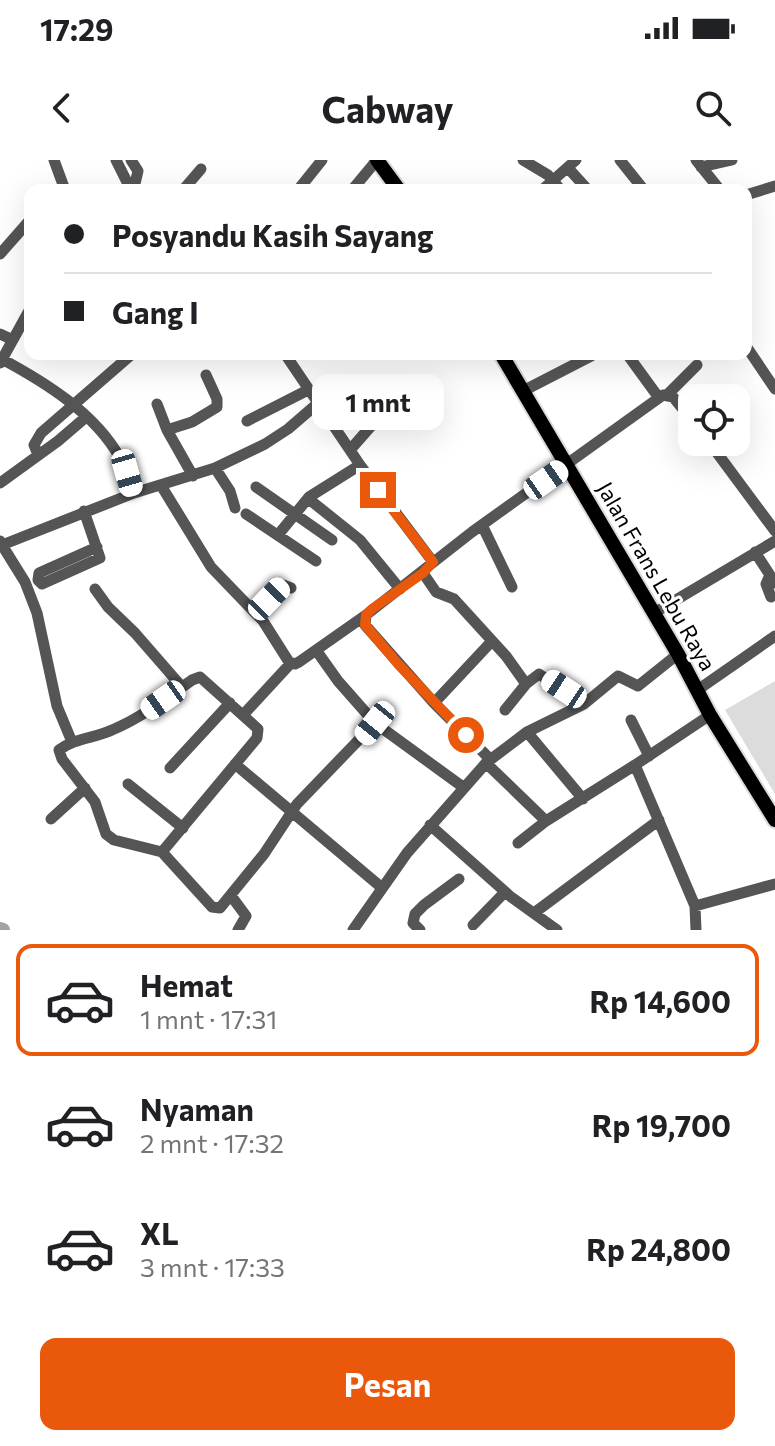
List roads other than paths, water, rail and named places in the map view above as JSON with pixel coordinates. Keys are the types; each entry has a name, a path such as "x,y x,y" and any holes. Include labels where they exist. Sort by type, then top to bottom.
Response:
{"main road":[{"path":"377,160 395,184"},
{"name":"Jalan Frans Lebu Raya","path":"505,360 699,689 710,715 775,820"}],"street":[{"path":"54,160 63,184"},
{"path":"116,160 128,184"},
{"path":"131,160 138,171 132,184"},
{"path":"303,184 322,160"},
{"path":"357,184 377,160"},
{"path":"523,160 556,184"},
{"path":"620,160 639,184"},
{"path":"698,164 732,160"},
{"path":"558,184 572,164 584,184"},
{"path":"698,164 715,184"},
{"path":"188,184 201,169"},
{"path":"752,193 775,186"},
{"path":"0,254 24,227"},
{"path":"24,320 1,360 73,405 86,417 117,454 134,493"},
{"path":"0,334 13,340"},
{"path":"752,355 775,389"},
{"path":"38,455 34,445 36,438 122,360"},
{"path":"289,360 428,567 436,592 454,599 526,684"},
{"path":"523,391 583,360"},
{"path":"632,360 663,396 678,403"},
{"path":"243,715 291,663 299,662 366,615 482,525 663,396 697,365"},
{"path":"167,430 192,422 217,407 217,399 206,375"},
{"path":"247,421 308,390"},
{"path":"157,404 167,430 193,476"},
{"path":"72,742 57,706 37,613 25,582 1,543 134,493 162,487 215,468 265,444 317,404"},
{"path":"0,483 86,417"},
{"path":"350,450 379,417"},
{"path":"719,456 775,531"},
{"path":"278,535 309,497 360,465"},
{"path":"215,468 241,511 316,561"},
{"path":"162,487 211,567 256,613 291,663"},
{"path":"256,487 332,540"},
{"path":"309,497 312,504 360,540 400,589"},
{"path":"84,511 97,547 100,556 96,561 42,584 38,580 39,573 97,547"},
{"path":"482,525 512,587"},
{"path":"654,613 775,541"},
{"path":"755,552 772,579 766,584 771,597"},
{"path":"256,613 283,585 291,588"},
{"path":"95,589 182,687"},
{"path":"366,615 365,625 369,630 546,821"},
{"path":"699,689 775,636"},
{"path":"434,703 492,641"},
{"path":"316,650 375,723 463,787"},
{"path":"353,930 381,887 430,825 488,761 527,732 584,704 618,676 638,686 678,654"},
{"path":"505,710 526,684 539,674 584,704"},
{"path":"162,852 259,735 258,729 200,677 112,731 61,748 59,754 95,802 106,834 114,840 162,852 212,907 220,908 232,897 292,812 375,723"},
{"path":"170,768 230,703"},
{"path":"518,843 546,821 710,715"},
{"path":"631,720 649,756"},
{"path":"527,732 583,799"},
{"path":"235,764 381,887"},
{"path":"635,765 695,906 696,930"},
{"path":"128,784 183,828"},
{"path":"51,819 85,788"},
{"path":"534,913 659,820"},
{"path":"430,825 505,892 557,930"},
{"path":"420,930 413,923 415,914 459,879"},
{"path":"695,906 775,884"},
{"path":"473,925 505,892"},
{"path":"232,897 246,916 238,930"}]}
